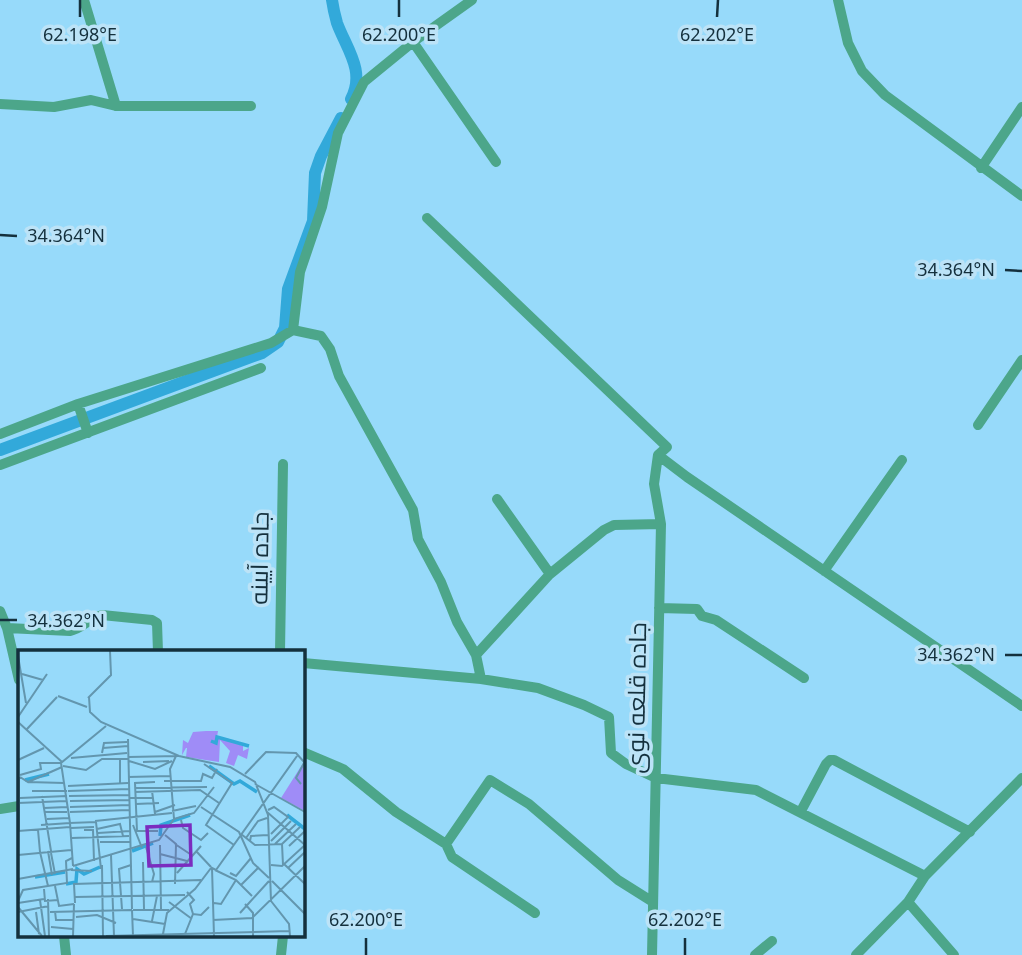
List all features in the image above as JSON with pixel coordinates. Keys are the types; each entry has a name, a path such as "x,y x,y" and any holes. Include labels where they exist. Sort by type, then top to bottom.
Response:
{"street":[{"path":"84,0 116,106"},
{"path":"293,330 300,272 322,207 338,132 364,82 413,42 472,0"},
{"path":"838,0 848,43 862,71 885,95 1022,196"},
{"path":"413,42 496,162"},
{"path":"0,104 54,107 91,100 116,106 251,106"},
{"path":"981,168 1022,107"},
{"path":"427,218 667,447 658,454 687,478 1022,706"},
{"path":"0,433 78,404 271,343 293,330 321,336 330,349 339,376 413,510 418,539 441,582 457,622 476,655 481,679"},
{"path":"978,425 1022,360"},
{"path":"0,465 261,368"},
{"path":"78,404 88,433"},
{"name":"جاده قلعه نوی","path":"652,955 661,524 654,484 658,454"},
{"path":"824,571 902,460"},
{"name":"جاده آیینه","path":"280,650 283,464"},
{"path":"497,499 550,574"},
{"path":"476,655 550,574 604,530 614,525 661,524"},
{"path":"659,608 696,609 702,616 716,620 804,678"},
{"path":"0,611 7,628 18,676"},
{"path":"7,628 78,630 102,615 152,620 157,623 158,650"},
{"path":"304,663 481,679 538,688 609,717 611,753 626,764 656,778 756,790 925,876"},
{"path":"304,752 343,769 396,812 446,844 452,857 535,913"},
{"path":"801,811 826,764 834,760 970,832"},
{"path":"856,955 908,902 925,876 1022,778"},
{"path":"446,844 490,780 529,804 618,880 653,902"},
{"path":"0,809 18,806"},
{"path":"908,902 954,955"},
{"path":"64,937 66,955"},
{"path":"281,955 283,937"},
{"path":"755,955 772,941"}],"waterway":[{"path":"332,0 337,23 356,69 355,89 351,99"},
{"path":"0,450 262,353 278,342 285,328 288,289 313,221 315,173 341,118"}]}
